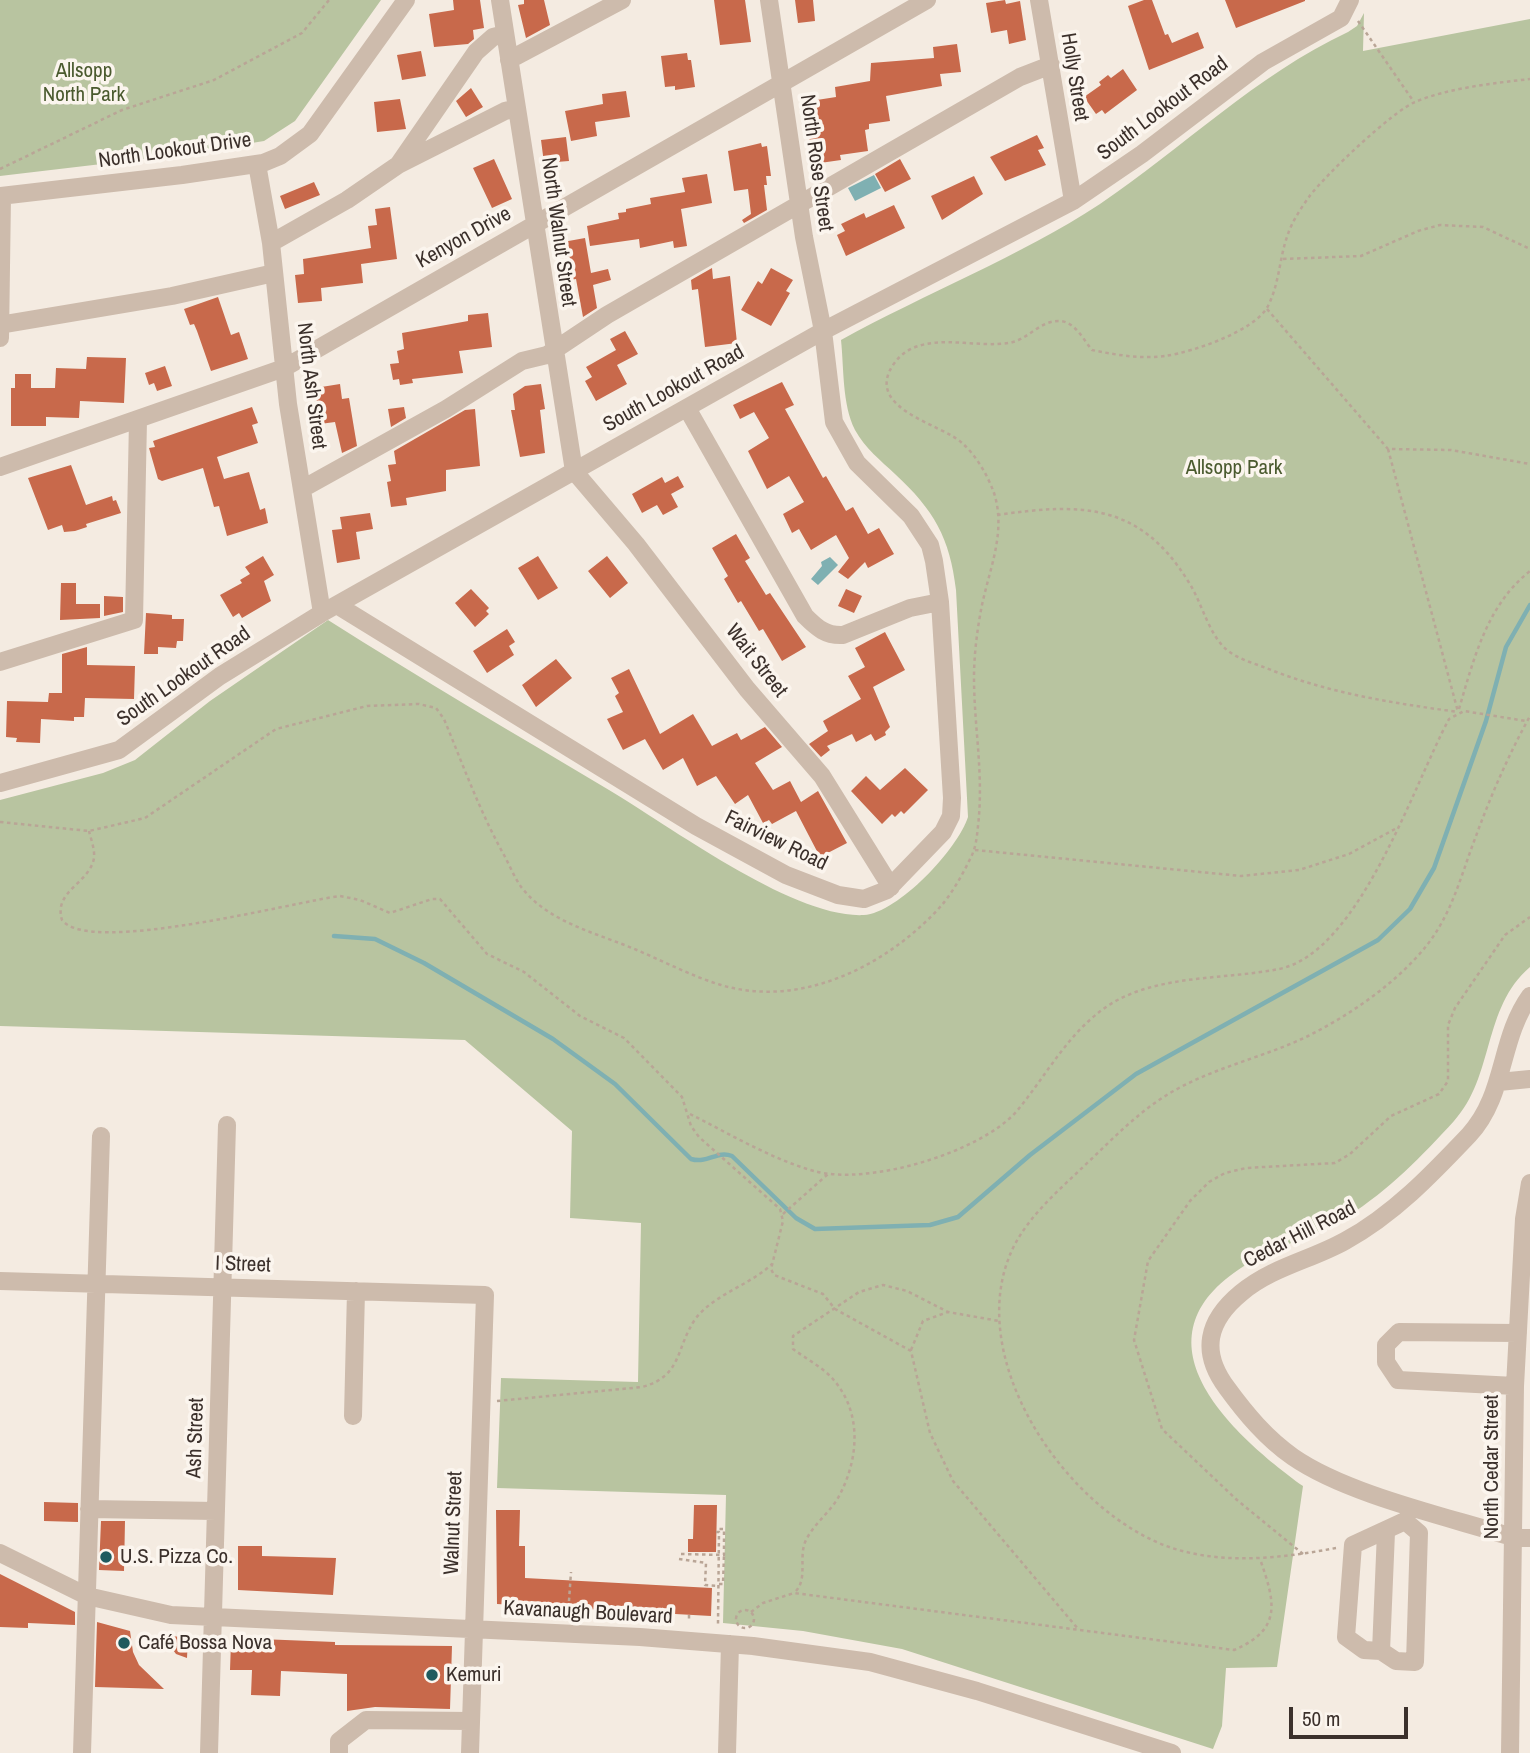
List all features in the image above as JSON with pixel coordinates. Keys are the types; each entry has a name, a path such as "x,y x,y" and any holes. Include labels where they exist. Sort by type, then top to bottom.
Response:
{"street":[{"name":"North Lookout Drive","path":"1,196 257,164 280,156 310,134 406,0"},
{"name":"North Walnut Street","path":"500,0 574,471"},
{"path":"509,60 622,0"},
{"name":"North Rose Street","path":"769,0 800,206 823,331"},
{"name":"Kenyon Drive","path":"0,467 284,368 927,0"},
{"name":"Holly Street","path":"1039,0 1073,201"},
{"name":"South Lookout Road","path":"0,783 118,750 220,676 330,609 823,331 1073,201 1142,154 1263,62 1340,18 1349,4"},
{"path":"398,165 476,52 493,37 505,34"},
{"path":"302,488 446,409 522,361 547,355 628,303 1020,77 1051,65"},
{"path":"271,243 347,200 398,165 516,108"},
{"name":"North Ash Street","path":"257,164 271,243 284,368 302,488 330,609"},
{"path":"0,338 1,196"},
{"path":"0,325 172,296 274,273"},
{"name":"Fairview Road","path":"330,609 696,826 786,875 856,898 872,898 891,887 943,832 951,816 940,602 934,561 923,532 901,505 857,463 837,433 831,405 823,331"},
{"path":"687,408 805,616 824,633 843,635 910,608 940,602"},
{"path":"0,663 126,625 134,620 138,420"},
{"name":"Wait Street","path":"574,471 636,544 747,689 822,776 891,887"},
{"name":"Cedar Hill Road","path":"1523,1538 1406,1512 1331,1478 1282,1448 1250,1418 1220,1379 1212,1362 1210,1339 1216,1322 1242,1292 1291,1263 1344,1242 1407,1197 1478,1124 1493,1101 1511,1036 1530,996"},
{"path":"1499,1082 1530,1079"},
{"name":"Ash Street","path":"209,1753 227,1125"},
{"path":"82,1753 101,1136"},
{"name":"North Cedar Street","path":"1510,1753 1523,1538 1515,1386 1524,1219 1530,1183"},
{"name":"I Street","path":"0,1281 485,1295"},
{"path":"353,1416 356,1291"},
{"name":"Walnut Street","path":"470,1753 485,1295"},
{"path":"1515,1386 1398,1380 1386,1362 1387,1345 1399,1332 1518,1334"},
{"path":"89,1509 216,1511"},
{"path":"1406,1512 1419,1533 1415,1662 1396,1661 1381,1651 1364,1650 1346,1637 1353,1545 1386,1532 1406,1512"},
{"path":"1381,1651 1386,1532"},
{"name":"Kavanaugh Boulevard","path":"0,1553 87,1595 136,1609 211,1617 730,1644 899,1668 1172,1753"},
{"path":"727,1753 730,1644"},
{"path":"339,1753 339,1741 366,1720 470,1721"}],"path":[{"path":"0,169 122,110 214,80 302,33 329,0"},
{"path":"1349,4 1414,102"},
{"path":"0,822 89,831 145,818 276,729 366,706 419,705 436,708 444,719 491,831 522,888 556,919 723,986 773,992 822,986 903,944 944,903 975,850 981,801 981,762 974,677 981,610 993,571 998,531 994,495 976,459 962,443 942,428 921,422 900,409 891,396 888,382 892,366 906,353 929,343 1014,342 1040,326 1058,321 1073,325 1092,350 1126,357 1166,356 1206,345 1242,329 1267,309 1279,282 1287,235 1309,196 1358,146 1414,102 1486,84 1530,79"},
{"path":"1283,258 1361,256 1418,231 1440,225 1464,224 1501,233 1530,249"},
{"path":"1267,309 1388,449 1458,712"},
{"path":"1388,449 1451,450 1530,464"},
{"path":"996,515 1052,507 1106,511 1128,522 1155,541 1188,580 1218,640 1228,651 1298,681 1367,699 1458,712 1477,712 1527,721"},
{"path":"690,1114 777,1158 828,1174 881,1171 932,1161 992,1132 1014,1113 1079,1028 1111,1004 1154,986 1281,969 1308,958 1330,940 1378,868 1444,729 1458,712 1476,651 1489,622 1505,595 1530,571"},
{"path":"1353,1545 1260,1559 1215,1556 1173,1548 1132,1529 1088,1495 1061,1466 1028,1413 1007,1365 999,1321 1003,1280 1014,1247 1050,1198 1133,1117 1195,1080 1309,1036 1358,1006 1416,958 1439,928 1457,895 1483,818 1530,716"},
{"path":"975,850 1241,876 1299,870 1349,854 1397,829"},
{"path":"89,831 94,858 61,903 60,914 66,926 111,933 184,926 340,897 360,900 390,913 432,899 445,901 487,954 524,972 580,1016 624,1038 682,1097 694,1132 783,1214"},
{"path":"1303,1554 1237,1500 1162,1429 1134,1340 1148,1261 1190,1201 1209,1182 1225,1172 1246,1168 1335,1163 1350,1154 1391,1116 1439,1094 1448,1081 1448,1025 1455,1008 1505,936 1530,917"},
{"path":"828,1174 783,1214 772,1264 774,1275 823,1294 835,1309 911,1351"},
{"path":"481,1402 642,1387 657,1383 667,1377 674,1366 698,1316 772,1264"},
{"path":"794,1593 801,1585 803,1546 837,1499 852,1467 856,1440 853,1415 832,1378 791,1345 796,1334 859,1292 883,1285 907,1291 948,1312 999,1321"},
{"path":"948,1312 923,1321 911,1351 930,1433 953,1481 1079,1630"},
{"path":"718,1624 719,1532 716,1530 724,1530 720,1585"},
{"path":"681,1554 724,1555"},
{"path":"691,1554 691,1560"},
{"path":"679,1559 706,1563 705,1585 720,1585"},
{"path":"751,1612 763,1603 794,1593 1234,1650 1256,1641 1270,1620 1272,1593 1260,1559"},
{"path":"568,1615 571,1572"},
{"path":"743,1610 751,1612 754,1620 751,1626 743,1628 738,1625 738,1613 743,1610"},
{"path":"689,1615 689,1622"}],"green space":[{"name":"Allsopp North Park","path":"0,0 381,0 295,121 264,141 178,155 0,176"},
{"name":"Allsopp Park","path":"1364,13 1363,51 1530,19 1530,967 1504,1002 1467,1103 1442,1134 1391,1184 1348,1216 1244,1266 1210,1294 1194,1324 1192,1354 1203,1384 1222,1412 1247,1440 1303,1486 1277,1667 1226,1668 1222,1726 1213,1749 902,1649 803,1631 723,1623 726,1495 497,1488 501,1378 638,1382 641,1223 570,1218 572,1131 465,1040 0,1026 0,800 103,773 135,760 210,701 328,620 733,868 803,902 835,912 864,915 878,912 909,892 940,862 968,817 956,590 944,540 930,513 909,487 868,448 855,430 846,397 841,340 1005,258 1100,204 1282,69 1357,26"}],"water":[{"path":"874,175 881,188 855,201 848,188"},
{"path":"830,557 838,565 818,585 811,579 822,566 821,562"}],"building":[{"path":"453,0 480,0 484,28 473,30 474,39 468,44 434,47 429,14 454,10"},
{"path":"524,0 544,0 550,25 526,38 518,5 524,4"},
{"path":"714,0 745,0 751,42 720,45"},
{"path":"795,0 813,0 815,21 798,23"},
{"path":"1005,0 1006,4 1020,1 1026,40 1009,44 1007,30 991,33 986,3"},
{"path":"1152,0 1165,35 1168,34 1172,43 1198,32 1204,48 1149,70 1128,6"},
{"path":"1225,0 1305,0 1305,1 1236,28"},
{"path":"957,44 961,72 940,74 942,86 886,96 890,121 869,124 869,129 865,130 868,151 840,155 841,160 813,164 804,102 836,97 835,87 870,81 871,63 934,58 933,47"},
{"path":"421,51 426,76 402,80 397,55"},
{"path":"687,53 688,60 691,60 695,87 675,90 675,86 665,87 661,56"},
{"path":"1123,69 1137,90 1105,114 1102,110 1096,114 1084,97 1101,85 1099,82 1108,75 1111,78"},
{"path":"471,88 483,107 466,117 456,101"},
{"path":"626,91 630,117 595,122 597,136 571,141 565,111 603,104 602,94"},
{"path":"400,99 406,129 377,132 374,102"},
{"path":"1037,135 1044,148 1038,150 1046,165 1005,181 990,157"},
{"path":"566,137 569,161 544,163 541,140"},
{"path":"761,143 762,147 767,146 771,176 766,176 767,185 764,185 767,210 744,223 742,220 751,214 748,189 734,191 728,151"},
{"path":"494,159 512,199 492,208 473,168"},
{"path":"900,159 911,179 885,192 875,174"},
{"path":"707,174 712,203 681,209 687,246 674,248 673,241 640,248 639,239 590,246 587,226 619,219 618,213 626,212 626,209 651,204 650,198 685,192 682,178"},
{"path":"974,176 983,194 942,220 931,196"},
{"path":"314,182 320,195 285,209 280,196"},
{"path":"894,205 905,228 846,256 837,235 845,231 841,224 864,213 866,218"},
{"path":"390,207 397,259 361,264 363,283 321,288 322,301 298,303 295,275 304,274 303,259 371,248 368,226 377,225 375,209"},
{"path":"585,238 591,273 608,269 611,280 593,285 597,308 583,317 576,279 569,280 563,242"},
{"path":"712,268 713,279 730,276 737,343 705,347 698,289 692,290 691,280"},
{"path":"771,268 793,280 786,291 790,293 771,326 741,310 758,281 762,284"},
{"path":"218,297 231,335 239,332 248,359 211,371 194,324 190,325 184,309"},
{"path":"488,313 492,347 459,351 463,373 412,379 413,383 400,385 399,379 393,380 390,364 399,363 397,351 404,349 402,333 468,321 468,315"},
{"path":"625,331 638,354 617,365 627,384 596,401 585,381 592,377 586,367 616,350 610,339"},
{"path":"87,357 126,358 124,403 80,401 79,418 46,417 46,426 11,426 11,388 15,388 15,374 31,374 31,388 55,388 56,368 86,369"},
{"path":"165,366 172,386 157,391 154,383 149,385 145,373"},
{"path":"782,382 794,405 785,409 823,478 826,476 846,511 853,507 868,534 879,528 894,554 868,568 865,562 848,579 838,572 849,558 836,535 811,550 799,529 792,533 783,514 804,502 789,476 767,489 748,451 769,438 754,412 740,419 733,405"},
{"path":"340,384 342,399 349,398 357,446 342,453 335,422 320,424 315,388"},
{"path":"541,384 545,409 540,410 545,453 520,457 511,410 515,410 513,394 525,386"},
{"path":"252,407 258,423 252,425 258,443 217,457 224,479 249,472 260,510 265,508 268,523 227,536 219,506 214,507 203,468 162,481 158,479 149,448 155,447 153,441"},
{"path":"404,407 406,418 391,427 388,409"},
{"path":"475,409 480,466 446,470 446,491 406,498 407,505 391,507 387,482 391,481 388,465 396,464 394,451 465,410"},
{"path":"71,465 86,505 112,496 121,513 86,524 87,527 75,531 64,532 62,525 48,530 28,478"},
{"path":"678,476 684,487 671,494 678,507 663,515 657,505 642,513 632,494 662,477 665,483"},
{"path":"370,513 373,529 356,532 360,559 337,563 332,530 342,529 340,517"},
{"path":"736,534 750,558 745,561 766,595 770,593 806,647 782,661 763,629 759,631 741,601 738,603 724,579 728,576 712,548"},
{"path":"263,556 274,575 264,581 271,601 242,618 239,613 233,617 220,595 242,583 240,580 250,574 245,567"},
{"path":"538,556 558,588 538,600 518,568"},
{"path":"607,556 628,583 610,598 588,571"},
{"path":"61,583 76,583 76,604 100,604 100,618 60,620"},
{"path":"471,589 489,608 486,611 489,614 475,627 455,603"},
{"path":"846,589 862,596 854,613 838,606"},
{"path":"104,596 123,597 123,612 104,616"},
{"path":"146,613 184,619 183,641 177,641 176,648 158,647 158,654 144,654"},
{"path":"507,629 515,642 509,646 514,655 487,673 473,651"},
{"path":"885,632 905,670 873,687 890,727 885,732 886,735 875,741 871,734 856,742 852,734 827,746 830,750 821,757 809,744 828,731 823,721 861,699 848,676 865,667 855,648"},
{"path":"87,647 87,665 135,666 134,699 85,698 84,717 74,717 74,721 41,719 40,743 16,742 17,738 6,737 7,701 48,702 49,693 62,693 62,654"},
{"path":"556,659 572,678 536,707 522,685"},
{"path":"629,669 660,734 693,714 712,746 737,733 741,740 765,727 782,747 755,763 773,790 790,781 801,802 818,791 847,843 820,857 796,811 772,824 769,820 763,823 748,795 735,804 716,776 697,786 683,758 663,770 645,739 623,750 607,719 623,712 615,696 619,693 611,678"},
{"path":"905,768 928,790 904,814 901,811 895,817 892,814 882,824 851,791 866,776 880,790"},
{"path":"44,1502 78,1503 78,1522 44,1521"},
{"path":"694,1505 717,1505 716,1552 688,1552 688,1539 693,1539"},
{"path":"496,1510 520,1510 519,1546 525,1546 525,1578 712,1588 711,1616 497,1604"},
{"path":"101,1521 125,1521 124,1571 99,1570"},
{"path":"238,1546 262,1546 262,1556 336,1558 333,1595 238,1590"},
{"path":"0,1574 75,1612 75,1625 28,1623 28,1628 0,1627"},
{"path":"97,1622 130,1631 133,1652 139,1665 164,1689 95,1687"},
{"path":"163,1636 188,1637 187,1658 176,1654"},
{"path":"235,1638 335,1642 335,1645 452,1646 450,1709 375,1707 347,1711 347,1674 281,1671 280,1696 251,1695 252,1670 230,1670 231,1642"}],"waterway":[{"path":"334,936 375,939 424,963 553,1039 615,1084 691,1159 732,1156 796,1218 815,1229 930,1225 958,1217 1030,1155 1136,1074 1378,940 1410,909 1434,868 1486,721 1506,647 1530,605"}],"place":[{"name":"U.S. Pizza Co.","path":"106,1557"},
{"name":"Café Bossa Nova","path":"124,1643"},
{"name":"Kemuri","path":"432,1675"}]}
